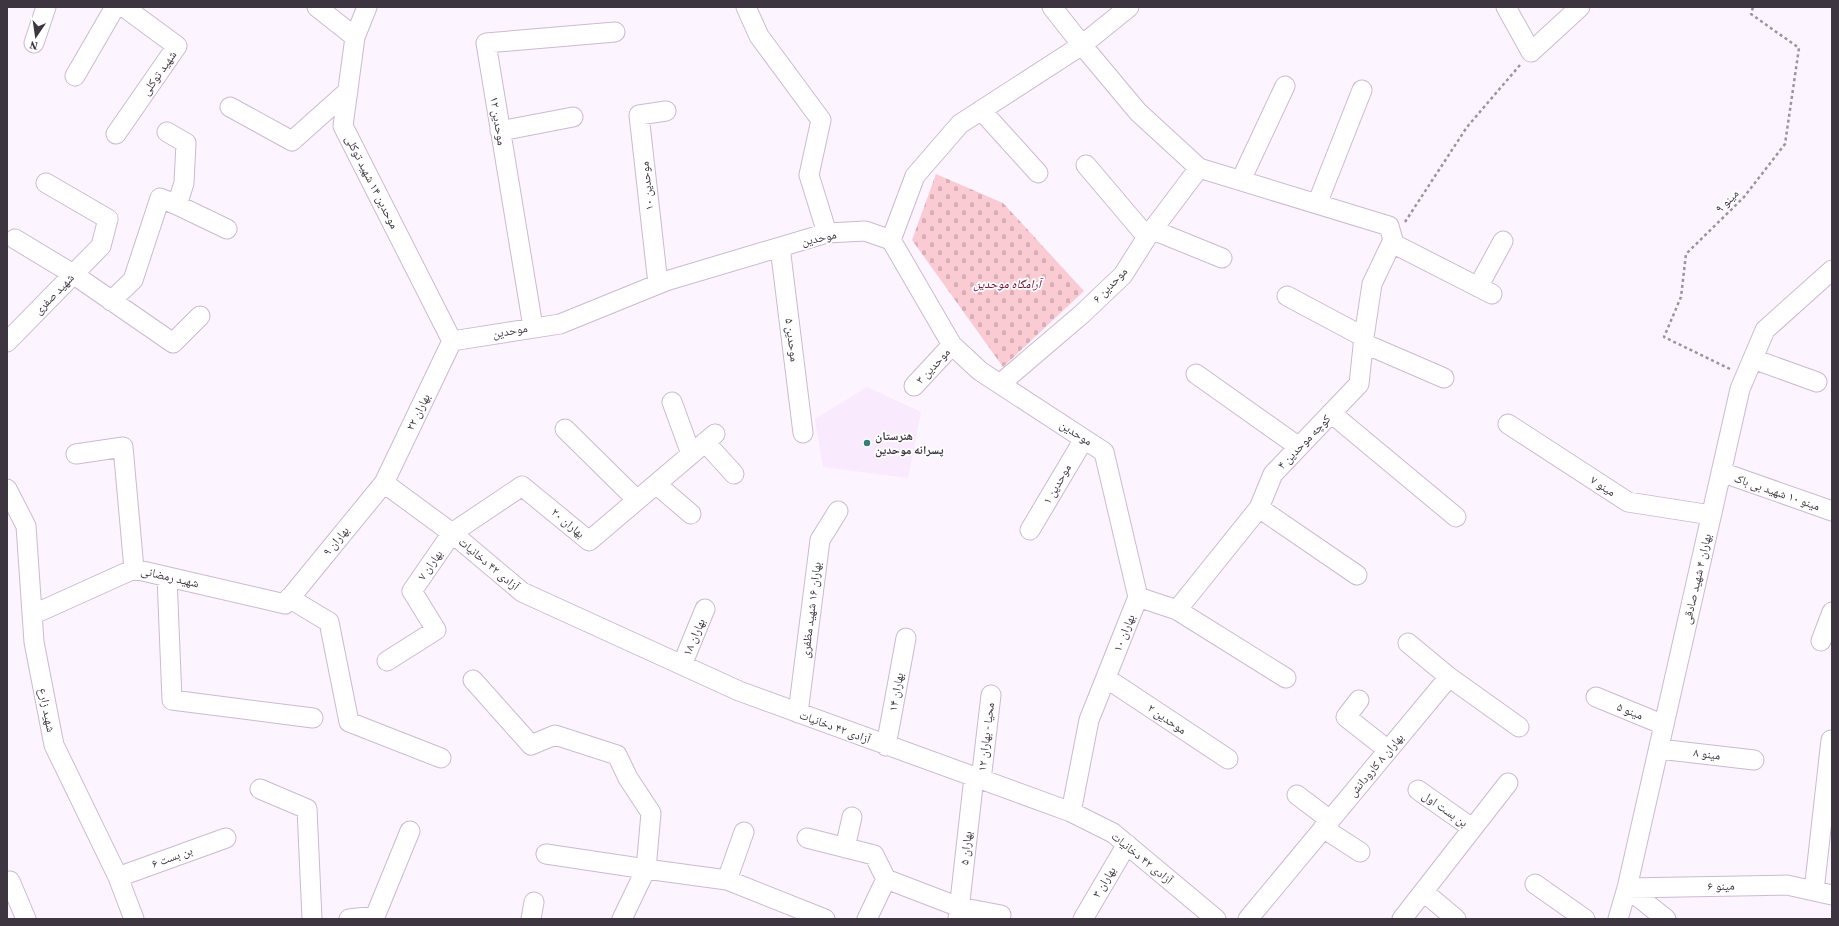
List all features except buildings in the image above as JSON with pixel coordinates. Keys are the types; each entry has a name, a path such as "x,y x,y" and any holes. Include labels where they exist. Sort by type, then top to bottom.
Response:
{"street":[{"path":"34,43 46,7"},
{"path":"74,76 116,7"},
{"name":"شهید توکلی","path":"116,134 177,46 124,7"},
{"path":"317,7 355,37"},
{"name":"موحدین ۱۴ شهید توکلی","path":"367,7 355,37 343,126 452,341"},
{"path":"746,7 759,36 821,120 809,175 827,234"},
{"path":"1052,7 1138,112 1199,168 1389,226 1392,242 1485,290 1503,241"},
{"path":"891,240 915,176 960,124 1082,45 1129,7"},
{"path":"1506,7 1531,52 1580,7"},
{"name":"موحدین ۱۲","path":"533,327 486,43 615,32"},
{"path":"1241,180 1285,86"},
{"path":"1316,204 1362,90"},
{"path":"230,107 292,140 348,91"},
{"path":"981,110 1038,173"},
{"name":"موحدین ۱۰","path":"658,284 639,115 666,111"},
{"path":"500,131 573,117"},
{"path":"167,132 186,143 184,183 177,205"},
{"path":"1086,165 1150,233 1222,258"},
{"name":"موحدین ۶","path":"1000,384 1082,314 1123,275 1150,233 1199,168"},
{"name":"شهید صفری","path":"7,342 101,246 108,219 46,183"},
{"path":"111,301 133,280 160,198 227,229"},
{"name":"موحدین","path":"452,341 533,327 560,324 658,284 827,234 866,231 891,240 952,345 980,371 1104,452 1138,597"},
{"path":"15,240 73,274 173,343 200,316"},
{"name":"کوچه موحدین ۴","path":"1177,610 1259,508 1273,474 1358,384 1372,284 1392,242"},
{"name":"موحدین ۵","path":"780,247 803,433"},
{"name":"بهاران ۴ شهید صادقی","path":"1618,919 1627,888 1659,749 1740,389 1765,330 1832,270"},
{"path":"1288,296 1363,340 1444,378"},
{"name":"بهاران ۲۲","path":"384,483 452,341"},
{"name":"موحدین ۳","path":"914,386 952,345"},
{"path":"1753,359 1817,382"},
{"path":"1196,374 1299,447"},
{"path":"672,402 691,454"},
{"path":"1331,413 1456,517"},
{"name":"مینو ۷","path":"1508,424 1628,502 1711,515"},
{"path":"565,429 637,500"},
{"name":"بهاران ۲۰","path":"452,533 522,486 590,541 710,438 734,474"},
{"name":"موحدین ۱","path":"1030,530 1084,439"},
{"path":"76,454 123,447 134,569"},
{"name":"مینو ۱۰ شهید بی باک","path":"1721,472 1832,511"},
{"name":"آزادی ۴۲ دخانیات","path":"384,483 452,533 522,592 739,691 886,746 1071,812 1113,833 1216,919"},
{"name":"بهاران ۹","path":"289,598 384,483"},
{"path":"656,484 691,514"},
{"name":"شهید زارع","path":"7,489 26,526 34,642 54,746 118,877 134,919"},
{"path":"1259,508 1357,575"},
{"name":"بهاران ۱۶ شهید مظفری","path":"798,713 820,540 838,511"},
{"name":"بهاران ۷","path":"387,661 436,630 412,591 452,533"},
{"name":"شهید رمضانی","path":"32,615 134,569 284,604 289,598"},
{"path":"167,577 172,700 313,718"},
{"path":"1138,597 1177,610 1286,678"},
{"name":"بهاران ۱۰","path":"1071,812 1089,720 1138,597"},
{"path":"289,598 329,622 349,722 441,758"},
{"name":"بهاران ۱۸","path":"682,665 706,609"},
{"path":"1821,641 1832,612"},
{"name":"بهاران ۱۴","path":"886,746 906,638"},
{"path":"1408,643 1448,677 1520,727"},
{"name":"بهاران ۸ کارودانش","path":"1248,919 1448,677"},
{"name":"موحدین ۲","path":"1106,678 1228,759"},
{"path":"473,680 531,745 555,735 617,755 628,778 651,812 646,869 622,919"},
{"name":"محیا - بهاران ۱۲","path":"977,779 991,695"},
{"name":"مینو ۵","path":"1596,697 1664,725"},
{"path":"1359,700 1346,717 1388,750"},
{"path":"1823,893 1831,740"},
{"name":"مینو ۸","path":"1659,749 1754,760"},
{"name":"بهاران ۵","path":"959,913 977,779"},
{"path":"1402,919 1508,783"},
{"path":"260,788 307,809 312,919"},
{"name":"بن بست اول","path":"1418,790 1472,828"},
{"path":"1297,795 1327,824 1360,852"},
{"path":"845,848 852,817"},
{"path":"349,919 374,917 410,831"},
{"path":"727,880 744,832"},
{"name":"بن بست ۶","path":"118,877 226,838"},
{"path":"807,838 874,855 886,879 959,913 1001,914"},
{"name":"بهاران ۳","path":"1083,919 1127,844"},
{"path":"546,854 727,880 796,914 825,919"},
{"path":"867,919 886,879"},
{"path":"10,881 26,919"},
{"path":"1535,884 1585,919"},
{"name":"مینو ۶","path":"1627,888 1787,885 1823,893"},
{"path":"1627,888 1666,919"},
{"path":"1424,892 1456,919"}],"path":[{"name":"مینو ۹","path":"1745,376 1664,337 1682,297 1686,254 1744,197 1785,144 1799,48 1751,14 1753,7"},
{"path":"1392,242 1467,127 1531,52"}],"shaded area":[{"name":"هنرستان پسرانه موحدین","path":"867,387 921,412 908,478 823,467 815,419"}],"green space":[{"name":"آرامگاه موحدین","path":"936,174 1003,203 1084,291 1003,367 912,240"}],"place":[{"name":"هنرستان پسرانه موحدین","path":"867,443"}]}
